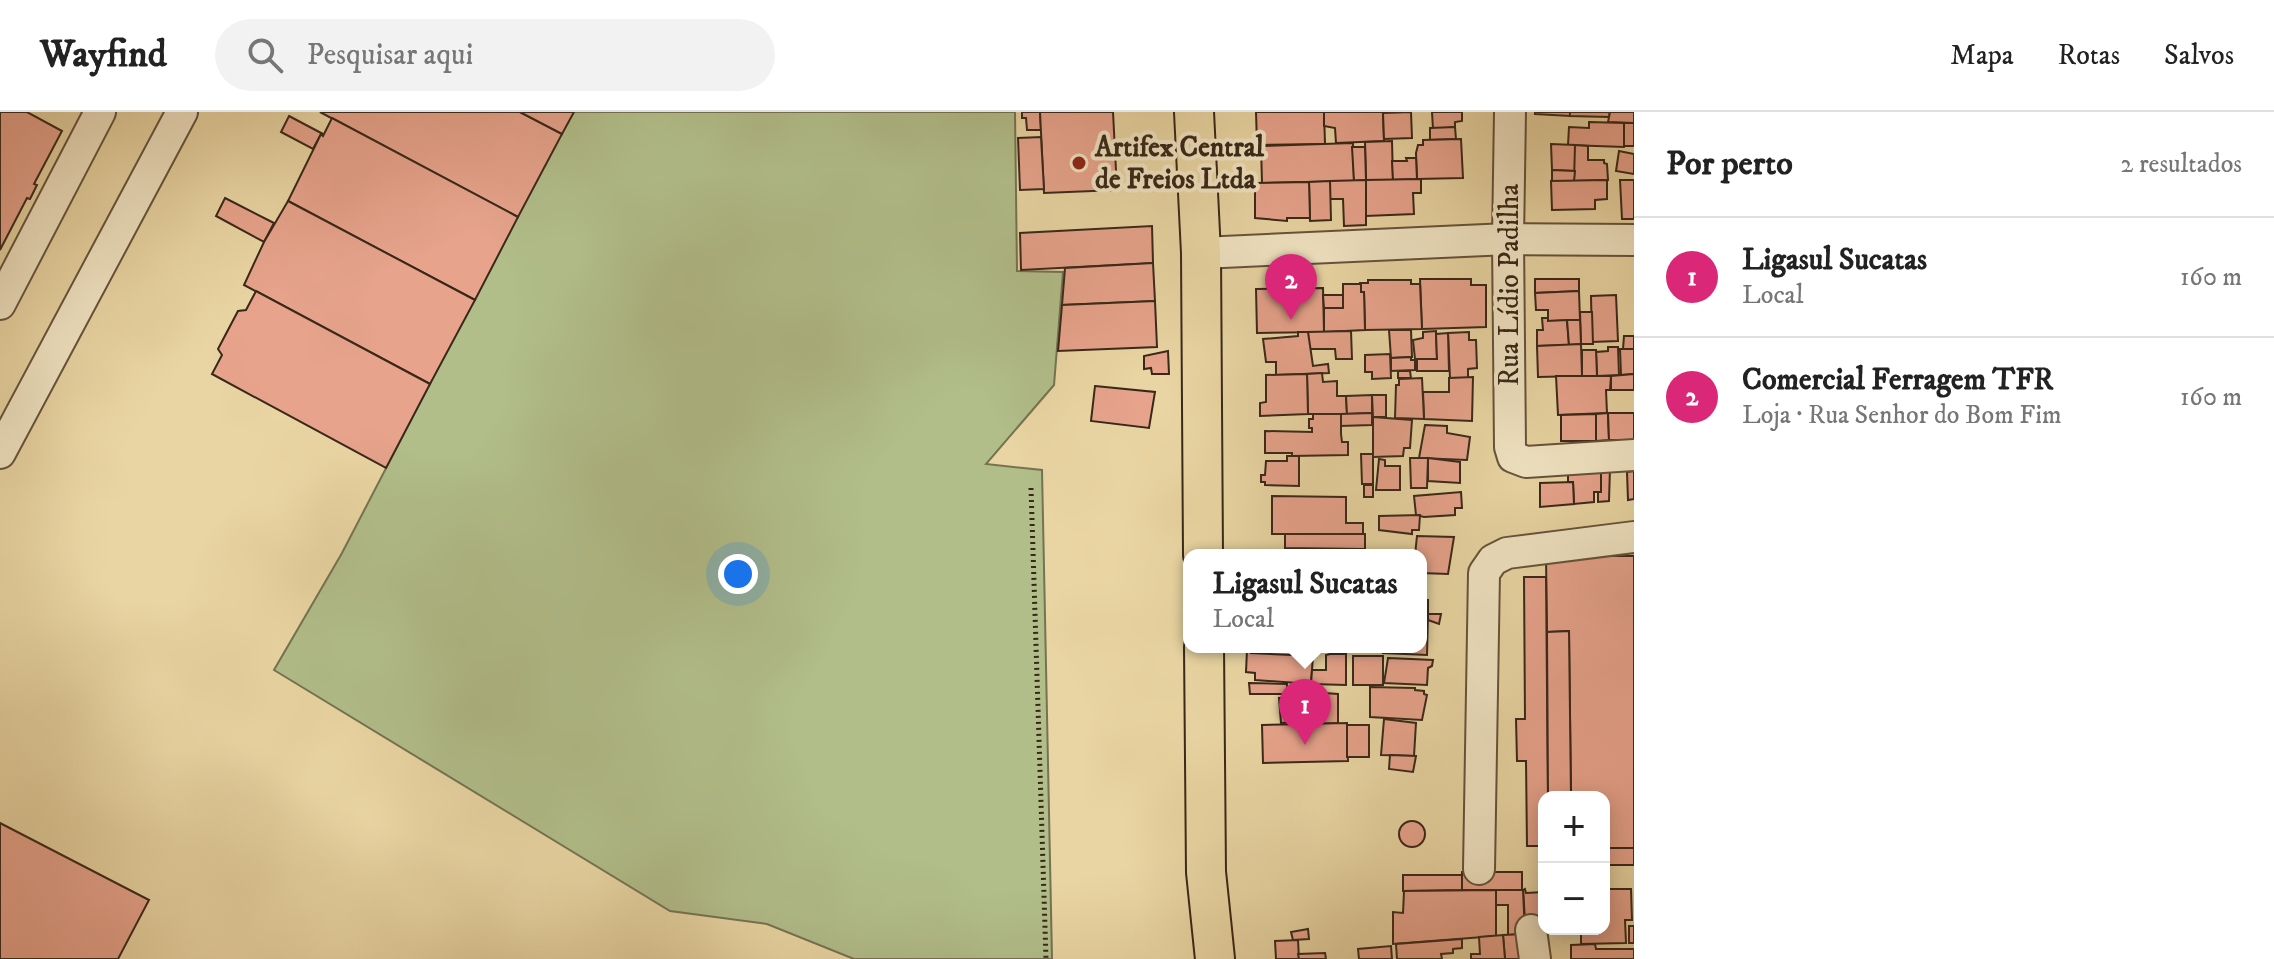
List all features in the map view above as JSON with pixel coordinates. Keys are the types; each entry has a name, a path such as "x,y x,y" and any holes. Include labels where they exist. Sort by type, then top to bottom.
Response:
{"main road":[{"path":"1194,112 1201,253 1203,549"},
{"path":"1204,653 1206,872 1215,959"}],"street":[{"path":"0,304 100,112"},
{"path":"0,453 182,112"},
{"name":"Rua Lídio Padilha","path":"1510,112 1508,239 1510,447 1513,457 1526,462 1634,455"},
{"path":"1201,253 1508,239 1634,240"},
{"path":"1479,869 1484,573 1493,560 1507,553 1634,537"}],"path":[{"path":"1031,488 1046,959"}],"green space":[{"path":"571,112 1015,112 1017,271 1063,272 1054,385 986,464 1042,470 1052,959 854,959 767,924 670,911 274,670 342,553"}],"building":[{"path":"0,112 27,112 62,131 34,184 37,185 30,199 27,198 0,250"},
{"path":"320,112 520,112 562,134 518,217"},
{"path":"520,112 574,112 562,134"},
{"path":"1022,112 1040,112 1041,130 1027,130"},
{"name":"Artifex Central de Freios Ltda","path":"1040,112 1113,112 1117,190 1044,193"},
{"path":"1256,112 1324,112 1325,144 1257,145"},
{"path":"1324,112 1383,112 1384,141 1336,143 1335,128 1324,126"},
{"path":"1411,112 1412,138 1384,139 1383,113"},
{"path":"1432,112 1462,112 1462,121 1455,122 1455,127 1433,129"},
{"path":"1570,112 1570,116 1535,114"},
{"path":"1570,112 1610,112 1609,117 1570,116"},
{"path":"1610,112 1634,112 1634,123 1608,122"},
{"path":"289,116 323,134 313,149 281,132"},
{"path":"332,118 518,217 475,300 288,201"},
{"path":"1589,122 1624,123 1624,147 1568,145 1569,127 1589,128"},
{"path":"1624,123 1634,123 1634,146 1624,146"},
{"path":"1455,127 1456,139 1430,140 1430,128"},
{"path":"1041,137 1044,189 1020,190 1018,138"},
{"path":"1461,139 1463,178 1417,179 1416,153 1423,140"},
{"path":"1392,141 1393,180 1366,180 1365,142"},
{"path":"1353,143 1354,181 1262,183 1261,146"},
{"path":"1551,144 1575,145 1575,171 1552,170"},
{"path":"1575,145 1588,146 1588,160 1604,160 1608,180 1574,181"},
{"path":"1352,147 1365,147 1366,180 1354,181"},
{"path":"1619,151 1634,154 1634,174 1616,171"},
{"path":"1406,158 1416,158 1417,179 1393,180 1392,161 1407,161"},
{"path":"1552,170 1575,171 1574,181 1552,181"},
{"path":"1421,179 1421,193 1413,193 1414,214 1366,216 1366,180"},
{"path":"1366,180 1366,225 1344,226 1343,199 1330,199 1330,181"},
{"path":"1607,180 1607,199 1595,200 1595,209 1552,210 1551,181"},
{"path":"1620,180 1634,180 1634,219 1622,219"},
{"path":"1330,181 1331,220 1310,221 1309,182"},
{"path":"1309,182 1310,218 1287,218 1287,221 1255,218 1255,183"},
{"path":"225,198 274,223 264,242 216,216"},
{"path":"288,201 475,300 430,384 244,285"},
{"path":"1152,226 1153,263 1021,270 1020,233"},
{"path":"1153,263 1155,301 1062,305 1065,268"},
{"path":"1420,279 1471,279 1471,285 1486,285 1486,327 1422,329"},
{"path":"1535,279 1579,279 1579,291 1535,293"},
{"path":"1368,280 1411,280 1411,284 1420,284 1422,329 1365,330 1364,292 1361,292 1360,283 1368,283"},
{"path":"1343,284 1361,284 1365,330 1324,332 1324,308 1343,308"},
{"path":"1323,288 1324,332 1257,333 1256,289"},
{"path":"256,291 430,384 386,468 212,374 222,355 218,349 238,311 246,310"},
{"path":"1579,291 1580,320 1548,321 1548,310 1536,310 1535,293"},
{"path":"1323,295 1343,295 1343,308 1324,308"},
{"path":"1616,295 1618,341 1592,342 1591,296"},
{"path":"1155,301 1157,347 1058,351 1062,305"},
{"path":"1580,312 1592,312 1593,344 1581,344"},
{"path":"1542,318 1548,318 1548,321 1567,320 1569,345 1537,346 1537,330 1543,330"},
{"path":"1567,320 1580,320 1581,344 1569,345"},
{"path":"1389,330 1411,330 1412,357 1391,358"},
{"path":"1351,331 1352,359 1336,359 1335,349 1309,349 1308,332"},
{"path":"1436,331 1437,359 1415,359 1413,340 1423,338 1423,332"},
{"path":"1298,332 1308,332 1313,366 1328,364 1329,373 1276,375 1276,362 1266,362 1263,339 1298,336"},
{"path":"1469,332 1469,340 1476,340 1477,368 1468,369 1468,378 1450,378 1448,333"},
{"path":"1448,333 1449,371 1417,371 1417,359 1437,359 1436,334"},
{"path":"1624,336 1634,336 1634,349 1623,349"},
{"path":"1581,344 1582,376 1538,377 1537,346"},
{"path":"1608,347 1618,347 1619,375 1597,376 1596,352 1608,351"},
{"path":"1620,349 1634,349 1634,374 1621,375"},
{"path":"1582,350 1596,350 1597,376 1582,376"},
{"path":"1168,351 1169,374 1152,374 1151,368 1144,369 1144,356"},
{"path":"1390,354 1391,378 1372,379 1372,372 1365,372 1365,355"},
{"path":"1411,357 1415,360 1415,370 1391,371 1391,358"},
{"path":"1398,371 1410,371 1411,378 1398,378"},
{"path":"1322,373 1323,382 1337,381 1337,396 1346,396 1347,414 1308,414 1307,374"},
{"path":"1307,374 1308,414 1260,416 1260,403 1266,402 1266,375"},
{"path":"1634,374 1634,390 1611,390 1611,376"},
{"path":"1556,376 1611,376 1610,390 1606,390 1607,413 1558,415"},
{"path":"1473,377 1472,421 1424,419 1423,392 1449,392 1449,378"},
{"path":"1422,378 1424,419 1395,418 1399,379"},
{"path":"1095,386 1155,392 1149,428 1091,421"},
{"path":"1372,395 1372,413 1347,414 1346,396"},
{"path":"1372,395 1386,395 1386,417 1373,417"},
{"path":"1372,413 1372,425 1340,426 1341,414"},
{"path":"1608,413 1609,440 1596,441 1596,414"},
{"path":"1608,413 1634,413 1634,450 1620,450 1620,440 1609,440"},
{"path":"1313,414 1341,414 1342,442 1348,442 1348,455 1265,453 1265,431 1312,432 1309,419 1313,419"},
{"path":"1596,414 1596,441 1561,441 1561,415"},
{"path":"1373,417 1412,420 1410,448 1404,448 1403,456 1373,457"},
{"path":"1425,425 1447,426 1447,433 1470,437 1467,460 1419,458"},
{"path":"1361,454 1373,454 1373,484 1362,484"},
{"path":"1287,456 1299,456 1299,486 1265,485 1261,482 1266,461 1287,461"},
{"path":"1410,458 1428,458 1427,488 1411,488"},
{"path":"1428,458 1460,462 1460,483 1428,481"},
{"path":"1379,459 1385,460 1385,466 1400,466 1400,490 1376,490"},
{"path":"1601,467 1601,492 1594,492 1594,502 1574,504 1573,482 1568,482 1568,468"},
{"path":"1601,468 1610,468 1609,501 1598,502 1598,492 1601,492"},
{"path":"1634,471 1634,499 1628,500 1627,472"},
{"path":"1573,482 1574,504 1540,507 1540,483"},
{"path":"1364,485 1373,485 1373,497 1364,497"},
{"path":"1461,492 1462,508 1455,508 1455,515 1416,515 1414,496"},
{"path":"1272,496 1346,497 1346,523 1363,523 1363,534 1272,534"},
{"path":"1420,515 1419,530 1412,530 1412,534 1379,530 1379,516"},
{"path":"1285,534 1365,534 1365,549 1285,548"},
{"path":"1417,536 1454,537 1448,574 1427,573 1427,549 1416,549"},
{"path":"1546,556 1634,556 1634,848 1610,848 1610,791 1571,791 1569,631 1547,632"},
{"path":"1524,577 1546,577 1548,791 1538,791 1538,846 1527,846 1526,761 1517,761 1516,719 1525,719"},
{"path":"1428,614 1427,655 1383,653 1427,653"},
{"path":"1428,614 1441,614 1439,624 1428,620"},
{"path":"1569,631 1571,791 1548,791 1547,632"},
{"path":"1247,653 1313,656 1311,684 1255,680 1255,673 1246,672"},
{"path":"1346,654 1346,685 1311,684 1312,670 1326,670 1326,655"},
{"path":"1353,656 1383,656 1383,685 1353,685"},
{"path":"1388,658 1433,660 1428,668 1427,685 1384,683"},
{"path":"1249,683 1287,684 1287,694 1250,694"},
{"path":"1370,687 1424,691 1427,695 1422,720 1370,717"},
{"path":"1324,693 1338,694 1338,723 1314,724 1315,711 1323,711"},
{"path":"1309,696 1311,721 1281,723 1279,698"},
{"path":"1384,719 1416,723 1414,756 1381,755"},
{"path":"1347,723 1348,761 1263,763 1262,725"},
{"path":"1347,725 1369,725 1369,757 1347,757"},
{"path":"1390,755 1416,756 1413,772 1389,769"},
{"path":"1412,821 1421,825 1425,834 1421,843 1412,847 1403,843 1399,834 1403,825"},
{"path":"0,823 149,900 118,959 0,959"},
{"path":"1610,848 1634,848 1634,865 1610,865"},
{"path":"1462,872 1522,872 1522,890 1462,890"},
{"path":"1403,875 1462,875 1462,890 1403,891"},
{"path":"1610,889 1631,889 1632,920 1625,920 1626,943 1581,944 1581,935 1610,935"},
{"path":"1496,890 1496,936 1393,944 1393,912 1403,913 1404,891"},
{"path":"1496,890 1523,890 1525,934 1508,935 1508,905 1496,905"},
{"path":"1523,890 1526,893 1538,892 1538,918 1525,919"},
{"path":"1629,926 1634,926 1634,943 1629,943"},
{"path":"1308,929 1309,939 1293,940 1291,932"},
{"path":"1525,934 1527,959 1505,959 1503,935"},
{"path":"1503,935 1505,959 1471,959 1471,954 1480,954 1479,937"},
{"path":"1462,939 1462,948 1441,954 1442,959 1397,959 1396,944"},
{"path":"1298,940 1299,959 1276,959 1275,941"},
{"path":"1595,944 1596,949 1634,949 1634,959 1571,959 1571,945"},
{"path":"1391,946 1392,959 1359,959 1358,949"},
{"path":"1325,953 1326,959 1299,959 1298,954"}],"place":[{"name":"Artifex Central de Freios Ltda","path":"1079,163"},
{"name":"Comercial Ferragem TFR","path":"1291,320"},
{"name":"Ligasul Sucatas","path":"1305,745"}]}
